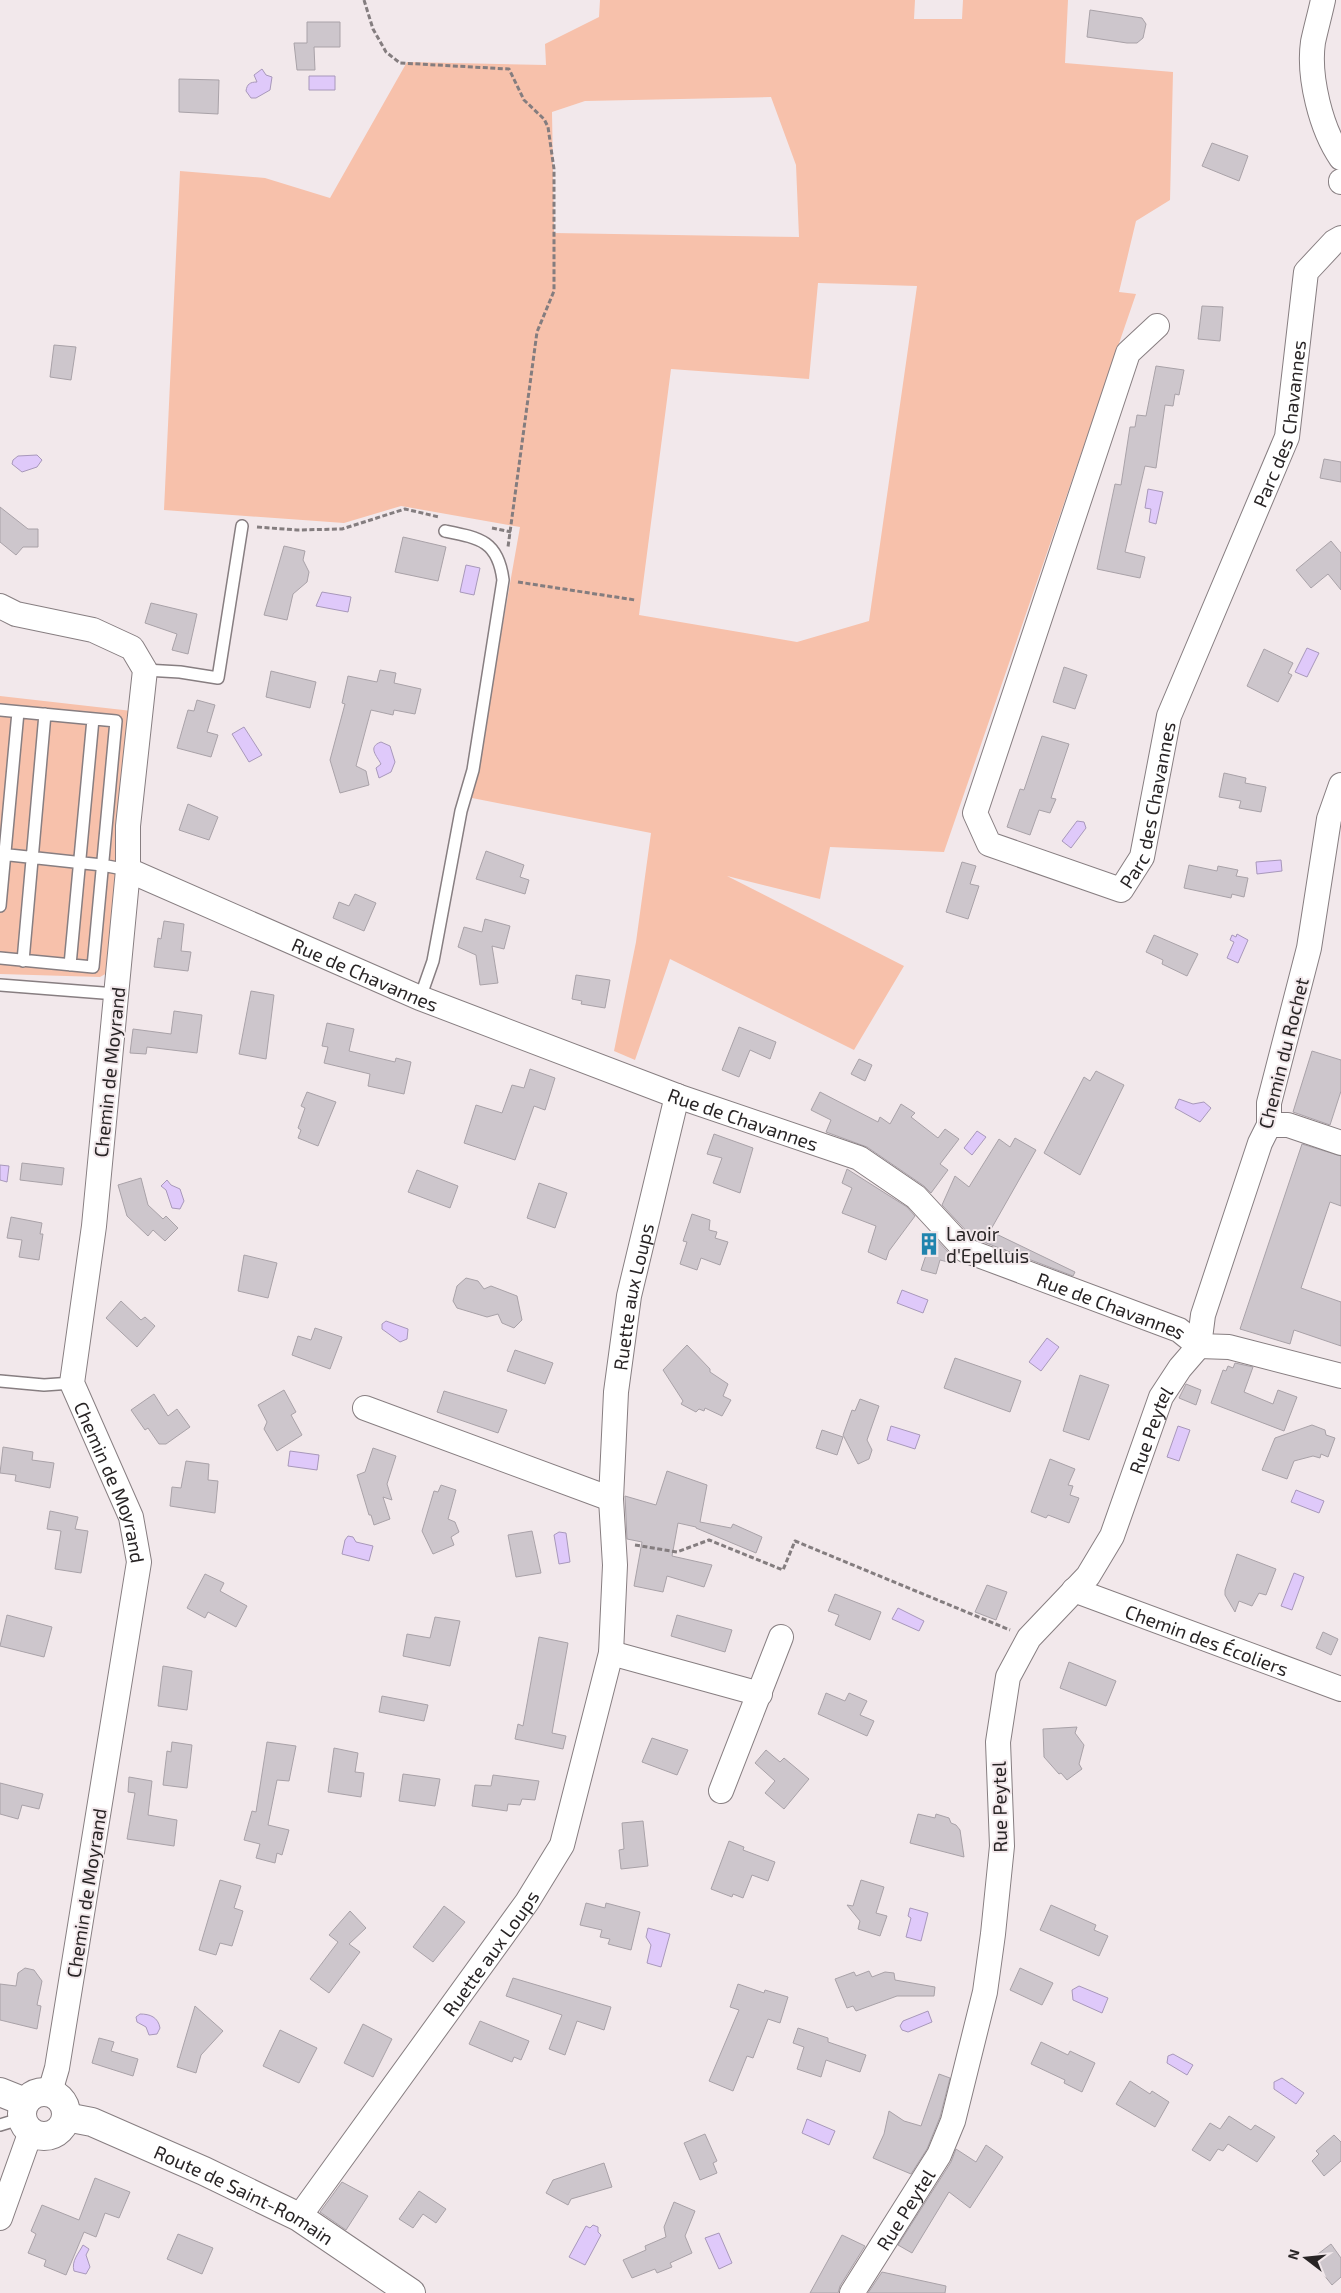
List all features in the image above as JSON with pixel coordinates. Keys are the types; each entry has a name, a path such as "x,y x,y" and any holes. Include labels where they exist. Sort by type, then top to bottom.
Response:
{"main road":[{"path":"0,2092 20,2119 39,2135 48,2135 63,2126 66,2118 63,2102 50,2092 41,2092 32,2096 20,2119"},
{"name":"Route de Saint-Romain","path":"66,2118 92,2122 204,2170 299,2217 411,2293"}],"street":[{"path":"1323,0 1313,44 1315,86 1323,120 1334,147 1341,158"},
{"name":"Parc des Chavannes","path":"1157,326 1128,353 975,812 989,844 1121,890 1142,857 1169,716 1287,437 1306,272 1334,242 1341,238"},
{"path":"0,606 16,614 93,630 132,648 145,670"},
{"name":"Chemin de Moyrand","path":"50,2092 58,2068 139,1562 131,1517 72,1383 94,1226 128,870 128,826 145,670"},
{"name":"Chemin du Rochet","path":"1199,1346 1203,1315 1260,1143 1269,1125 1270,1103 1310,948 1329,819 1341,785"},
{"name":"Rue de Chavannes","path":"128,870 420,998 677,1096 859,1158 916,1197 965,1250 1179,1330 1199,1346 1229,1348 1341,1376"},
{"name":"Ruette aux Loups","path":"299,2217 527,1902 562,1845 611,1654 614,1541 611,1499 616,1392 629,1296 677,1096"},
{"path":"1269,1125 1288,1125 1341,1143"},
{"name":"Rue Peytel","path":"852,2293 939,2155 953,2121 985,1992 1002,1846 998,1742 1008,1676 1029,1638 1088,1576 1112,1536 1161,1397 1180,1368 1199,1346"},
{"path":"366,1408 611,1499"},
{"name":"Chemin des Écoliers","path":"1074,1590 1341,1689"},
{"path":"721,1791 781,1637"},
{"path":"611,1654 760,1694"},
{"path":"0,2218 20,2119"}],"lane":[{"path":"145,670 180,672 218,678 242,526"},
{"path":"420,998 433,961 461,811 472,770 503,580 501,561 493,549 479,539 445,532"},
{"path":"0,710 116,721 93,967 0,958"},
{"path":"0,906 3,855 18,712"},
{"path":"23,960 46,714"},
{"path":"70,965 93,719"},
{"path":"3,855 102,864 128,870"},
{"path":"0,985 116,994"},
{"path":"0,1382 44,1385 72,1383"}],"path":[{"path":"364,0 373,29 386,52 400,63 509,69 524,100 544,118 548,128 554,169 554,291 537,332 503,580 635,600"},
{"path":"242,526 297,530 342,529 405,509 443,518"},
{"path":"482,526 511,532"},
{"path":"614,1541 677,1552 709,1540 783,1570 795,1541 1029,1638"}],"shaded area":[{"path":"600,0 915,0 914,19 962,19 963,0 1068,0 1065,63 1173,72 1170,200 1136,221 1119,292 1136,294 944,852 830,847 820,899 727,876 904,966 854,1050 670,959 635,1060 614,1051 636,942 651,833 472,798 520,527 401,506 344,523 164,510 180,171 265,178 330,198 407,62 546,65 545,44 599,17","holes":["771,97 796,165 799,237 554,233 552,112 585,101","818,283 917,286 869,621 797,642 639,615 671,369 809,379"]},
{"path":"262,69 266,75 272,77 270,90 256,98 251,98 246,91 247,87 251,83 257,82 254,75"},
{"path":"309,76 335,76 335,90 309,90"},
{"path":"37,455 42,460 37,467 22,472 12,464 13,460 18,456"},
{"path":"1148,489 1163,492 1156,524 1149,522 1151,509 1145,508"},
{"path":"466,565 480,568 474,595 460,592"},
{"path":"322,592 351,597 348,612 316,606"},
{"path":"1307,648 1319,653 1307,677 1295,672"},
{"path":"0,696 132,711 107,973 100,977 0,974"},
{"path":"244,727 262,755 249,762 232,734"},
{"path":"381,742 390,746 395,762 391,772 379,778 376,768 381,764 374,749"},
{"path":"1077,821 1084,822 1086,828 1071,848 1062,841"},
{"path":"1281,860 1282,871 1257,874 1256,862"},
{"path":"1237,934 1248,940 1238,963 1227,958 1234,942 1230,940 1232,935 1236,937"},
{"path":"1179,1099 1193,1104 1204,1102 1211,1108 1200,1122 1175,1108"},
{"path":"977,1131 986,1137 972,1155 964,1148"},
{"path":"0,1165 9,1166 7,1182 0,1180"},
{"path":"167,1180 171,1185 180,1189 184,1201 180,1209 172,1208 166,1190 161,1186"},
{"path":"902,1290 928,1300 923,1313 897,1303"},
{"path":"386,1321 408,1329 407,1339 400,1342 382,1329 382,1324"},
{"path":"1047,1338 1059,1347 1041,1371 1029,1362"},
{"path":"891,1426 920,1435 915,1449 887,1440"},
{"path":"1178,1426 1190,1430 1179,1461 1167,1457"},
{"path":"290,1451 319,1455 317,1470 288,1466"},
{"path":"1296,1490 1324,1501 1319,1513 1291,1502"},
{"path":"559,1532 566,1533 570,1562 559,1564 554,1535"},
{"path":"348,1536 353,1537 356,1542 373,1546 369,1561 342,1554 345,1540"},
{"path":"1294,1573 1304,1577 1292,1610 1281,1606"},
{"path":"898,1608 924,1621 919,1631 892,1619"},
{"path":"910,1908 928,1913 921,1941 906,1937 911,1918 908,1916"},
{"path":"648,1928 670,1934 661,1967 647,1963 651,1945 646,1937"},
{"path":"1079,1986 1108,1998 1102,2013 1073,2000 1072,1990"},
{"path":"928,2011 932,2022 908,2032 902,2030 900,2026 903,2021"},
{"path":"140,2014 155,2019 160,2028 157,2034 149,2035 146,2027 137,2022 136,2017"},
{"path":"1173,2054 1193,2065 1187,2075 1167,2063 1168,2056"},
{"path":"1282,2078 1304,2093 1296,2104 1274,2089 1274,2082"},
{"path":"807,2119 835,2131 829,2145 802,2133"},
{"path":"593,2225 598,2227 598,2232 601,2235 585,2265 569,2257 586,2226 590,2228"},
{"path":"719,2233 732,2263 719,2269 705,2238"},
{"path":"83,2245 89,2249 86,2255 90,2267 86,2274 74,2271 73,2267 74,2260"}],"building":[{"path":"1090,10 1142,18 1146,24 1143,38 1137,43 1127,43 1087,37"},
{"path":"307,22 340,22 340,47 314,47 315,70 297,70 294,43 307,43"},
{"path":"179,79 219,80 218,114 179,112"},
{"path":"1212,143 1248,156 1239,181 1202,166"},
{"path":"1202,306 1223,307 1220,341 1198,339"},
{"path":"54,345 76,347 71,380 50,377"},
{"path":"1156,366 1184,370 1179,395 1175,394 1173,406 1165,405 1156,468 1145,466 1125,552 1145,557 1140,578 1097,569 1115,484 1121,485 1130,427 1135,427 1137,415 1146,416"},
{"path":"1324,459 1341,462 1341,482 1320,478"},
{"path":"0,507 28,529 38,529 38,547 23,547 16,555 0,542"},
{"path":"403,537 446,547 438,581 395,572"},
{"path":"1331,541 1341,553 1341,590 1328,574 1311,588 1296,570"},
{"path":"284,546 305,551 303,560 309,572 307,582 293,594 287,620 264,615"},
{"path":"151,603 197,614 188,654 172,650 177,634 145,623"},
{"path":"1264,649 1293,663 1288,673 1292,675 1278,702 1247,686"},
{"path":"1064,667 1087,675 1075,709 1053,702"},
{"path":"380,670 396,673 394,683 421,689 415,714 394,710 393,715 371,710 356,766 366,771 369,785 340,793 330,760 345,704 342,703 348,676 377,682"},
{"path":"271,671 316,682 310,708 266,697"},
{"path":"197,700 215,705 207,732 218,735 211,757 177,748 188,710 194,711"},
{"path":"1042,736 1069,744 1051,798 1056,799 1050,813 1039,810 1030,835 1007,827 1020,789 1024,790"},
{"path":"1224,773 1246,778 1245,783 1266,787 1261,812 1239,808 1241,801 1219,797"},
{"path":"188,804 218,817 209,840 179,830"},
{"path":"486,851 524,865 520,877 529,880 525,894 476,879"},
{"path":"962,862 976,866 970,884 979,886 968,919 946,912"},
{"path":"1189,865 1217,871 1218,866 1238,870 1236,876 1248,878 1244,897 1232,894 1231,898 1184,888"},
{"path":"355,894 376,903 364,931 333,918 339,902 349,906"},
{"path":"485,919 510,926 504,949 492,946 498,983 480,985 476,955 458,947 464,927 482,932"},
{"path":"164,921 184,924 181,951 191,952 188,971 154,967 158,938 161,939"},
{"path":"1154,935 1198,954 1187,976 1162,964 1163,960 1146,952"},
{"path":"576,975 610,980 605,1008 581,1004 582,1001 572,999"},
{"path":"251,991 274,995 266,1059 239,1054"},
{"path":"174,1011 202,1015 197,1053 147,1047 146,1054 130,1053 133,1029 171,1034"},
{"path":"327,1023 354,1029 349,1051 395,1062 396,1058 411,1062 404,1094 368,1086 370,1074 324,1063 328,1047 322,1046"},
{"path":"739,1027 776,1042 770,1059 750,1050 739,1077 722,1070"},
{"path":"1312,1051 1341,1060 1341,1091 1330,1125 1293,1112"},
{"path":"859,1059 872,1065 865,1081 851,1074"},
{"path":"530,1069 555,1078 545,1110 534,1106 515,1160 464,1143 476,1105 502,1113 512,1085 524,1088"},
{"path":"1096,1071 1124,1085 1080,1175 1044,1153 1084,1077 1090,1081"},
{"path":"307,1092 336,1102 318,1146 298,1138 301,1130 298,1128 305,1108 301,1106"},
{"path":"820,1092 878,1122 880,1117 890,1124 901,1104 915,1113 911,1117 938,1138 945,1129 959,1139 940,1164 948,1170 931,1193 924,1186 867,1147 826,1132 831,1120 811,1110"},
{"path":"714,1134 753,1148 740,1193 713,1183 722,1158 707,1154"},
{"path":"1015,1138 1036,1150 990,1231 1075,1272 1073,1276 973,1238 942,1205 955,1176 969,1187 999,1139 1010,1147"},
{"path":"1302,1144 1341,1156 1341,1206 1330,1202 1301,1288 1341,1302 1341,1346 1294,1330 1290,1344 1240,1329"},
{"path":"22,1163 64,1168 62,1185 20,1180"},
{"path":"847,1169 907,1207 915,1216 889,1251 886,1260 868,1252 876,1226 842,1213 852,1188 842,1183"},
{"path":"417,1170 458,1186 450,1208 408,1192"},
{"path":"141,1178 148,1205 163,1219 166,1216 178,1228 165,1241 153,1230 148,1236 127,1216 118,1185"},
{"path":"539,1183 567,1193 555,1228 527,1218"},
{"path":"692,1214 710,1220 709,1230 717,1232 715,1238 728,1242 720,1265 701,1258 697,1270 680,1264 687,1242 683,1241"},
{"path":"11,1217 42,1223 40,1234 43,1234 39,1260 19,1257 22,1240 7,1238"},
{"path":"930,1233 951,1255 948,1262 940,1260 936,1274 921,1270 926,1255 921,1254"},
{"path":"244,1255 277,1263 268,1298 238,1291"},
{"path":"466,1278 478,1281 484,1289 491,1286 517,1296 522,1320 514,1328 502,1323 498,1314 487,1317 457,1308 453,1301 457,1286"},
{"path":"121,1301 141,1320 145,1317 155,1326 137,1347 106,1318"},
{"path":"315,1328 342,1337 330,1369 292,1355 298,1336 311,1340"},
{"path":"687,1345 710,1369 710,1372 728,1384 723,1396 731,1400 722,1416 705,1408 704,1411 699,1409 696,1412 681,1404 683,1401 663,1370"},
{"path":"515,1350 553,1363 545,1384 507,1371"},
{"path":"955,1358 1021,1381 1010,1412 944,1388"},
{"path":"1235,1363 1253,1367 1244,1392 1273,1404 1278,1390 1297,1397 1284,1431 1211,1403 1223,1370 1226,1371 1228,1366 1233,1368"},
{"path":"1080,1375 1109,1385 1089,1440 1063,1431"},
{"path":"1186,1384 1201,1390 1196,1405 1179,1398"},
{"path":"284,1390 296,1412 291,1415 302,1435 277,1451 264,1429 267,1422 258,1405"},
{"path":"444,1391 507,1410 498,1433 437,1412"},
{"path":"154,1394 168,1416 177,1409 190,1427 166,1444 159,1444 148,1428 145,1430 131,1410"},
{"path":"860,1399 879,1406 867,1440 872,1450 869,1459 858,1464 843,1435 852,1410 855,1411"},
{"path":"1312,1425 1325,1430 1326,1435 1335,1438 1328,1457 1321,1454 1320,1458 1313,1456 1294,1461 1287,1479 1262,1470 1275,1438"},
{"path":"822,1430 843,1437 837,1455 816,1448"},
{"path":"3,1447 33,1452 32,1460 54,1463 50,1488 15,1481 16,1475 0,1473"},
{"path":"373,1448 396,1456 387,1484 392,1500 383,1497 390,1519 374,1525 371,1515 369,1515 357,1475 365,1472"},
{"path":"1050,1459 1075,1469 1068,1485 1073,1486 1070,1495 1079,1498 1069,1523 1048,1515 1046,1518 1031,1512"},
{"path":"186,1461 209,1464 208,1480 218,1481 215,1513 170,1506 172,1487 181,1488"},
{"path":"667,1471 707,1485 700,1522 731,1528 733,1524 762,1537 756,1553 696,1527 678,1523 672,1556 712,1565 704,1587 667,1576 663,1592 634,1586 642,1542 627,1539 625,1496 656,1505"},
{"path":"441,1485 456,1490 448,1519 455,1522 459,1532 451,1537 454,1545 433,1554 422,1531 434,1491 438,1492"},
{"path":"50,1511 78,1517 75,1529 88,1531 81,1573 55,1569 61,1531 47,1529"},
{"path":"532,1531 541,1573 516,1577 508,1535"},
{"path":"1237,1554 1276,1569 1266,1595 1259,1593 1252,1606 1239,1601 1235,1612 1225,1595 1225,1590"},
{"path":"205,1574 224,1583 220,1591 247,1606 236,1627 208,1612 205,1618 187,1608"},
{"path":"987,1585 1007,1592 996,1620 975,1612"},
{"path":"835,1594 881,1612 870,1640 835,1625 839,1615 828,1611"},
{"path":"7,1615 52,1627 44,1657 0,1646"},
{"path":"677,1615 732,1630 725,1652 671,1636"},
{"path":"435,1617 460,1621 450,1666 403,1656 407,1634 430,1638"},
{"path":"1323,1632 1338,1639 1331,1655 1316,1648"},
{"path":"539,1637 568,1643 552,1733 566,1736 563,1749 515,1739 518,1724 523,1726"},
{"path":"1069,1662 1116,1681 1106,1706 1060,1688"},
{"path":"163,1666 192,1671 187,1710 158,1706"},
{"path":"826,1693 845,1701 849,1693 867,1701 860,1715 874,1721 867,1736 818,1714"},
{"path":"382,1696 428,1705 424,1721 379,1712"},
{"path":"1077,1727 1075,1733 1084,1745 1079,1764 1082,1769 1067,1780 1044,1757 1043,1729"},
{"path":"652,1738 688,1750 677,1775 642,1762"},
{"path":"172,1742 192,1745 187,1788 163,1785 167,1751 171,1752"},
{"path":"267,1742 296,1746 289,1781 277,1780 268,1825 289,1830 282,1855 277,1853 275,1863 256,1858 260,1844 244,1840 252,1811 256,1812"},
{"path":"334,1748 358,1753 355,1772 364,1773 361,1797 328,1792"},
{"path":"766,1750 780,1762 784,1758 809,1779 784,1809 765,1793 775,1781 755,1763"},
{"path":"403,1774 440,1779 435,1806 399,1801"},
{"path":"493,1775 539,1781 535,1800 522,1799 520,1805 508,1804 507,1811 472,1806 475,1785 491,1786"},
{"path":"129,1777 152,1781 148,1815 177,1820 174,1846 127,1839 135,1793 128,1792"},
{"path":"0,1783 43,1794 39,1809 22,1805 18,1819 0,1814"},
{"path":"918,1814 935,1818 936,1814 949,1818 951,1823 960,1830 964,1857 910,1843"},
{"path":"643,1821 648,1866 621,1869 619,1850 624,1849 622,1823"},
{"path":"729,1841 744,1847 743,1850 775,1862 768,1881 752,1875 743,1898 733,1894 732,1897 711,1889"},
{"path":"220,1880 241,1886 234,1908 243,1911 232,1946 220,1943 216,1955 199,1950"},
{"path":"861,1880 884,1887 876,1913 887,1916 880,1936 858,1929 860,1921 847,1905 853,1906"},
{"path":"586,1903 605,1908 606,1903 640,1912 631,1950 608,1944 610,1939 600,1937 602,1930 580,1925"},
{"path":"1051,1905 1096,1925 1094,1930 1108,1936 1099,1956 1040,1930"},
{"path":"444,1906 465,1922 433,1962 413,1947"},
{"path":"350,1911 366,1928 349,1944 360,1952 329,1993 310,1979 338,1942 329,1935"},
{"path":"25,1968 34,1970 42,1981 37,2005 41,2006 37,2029 0,2020 0,1984 16,1986 18,1973"},
{"path":"1020,1968 1053,1983 1042,2005 1010,1990"},
{"path":"869,1971 872,1977 885,1972 894,1973 895,1980 935,1987 934,1996 897,1996 856,2011 853,2006 847,2008 835,1979 854,1972 856,1976"},
{"path":"513,1978 611,2007 604,2030 577,2021 565,2055 549,2049 562,2015 506,1996"},
{"path":"738,1984 764,1993 765,1990 788,1997 780,2023 768,2019 753,2058 747,2056 733,2091 709,2081 739,2010 730,2007"},
{"path":"195,2006 223,2031 201,2055 196,2073 177,2067"},
{"path":"480,2021 529,2041 521,2060 514,2057 512,2062 469,2044"},
{"path":"363,2024 392,2039 373,2077 344,2063"},
{"path":"798,2028 828,2038 828,2042 866,2055 860,2072 826,2060 821,2077 797,2069 804,2047 793,2043"},
{"path":"280,2030 317,2048 299,2083 263,2066"},
{"path":"99,2038 114,2042 111,2051 138,2059 133,2076 92,2063"},
{"path":"1041,2042 1068,2055 1070,2051 1095,2063 1082,2092 1064,2083 1065,2080 1031,2064"},
{"path":"939,2074 950,2078 940,2117 927,2149 911,2174 873,2158 884,2134 889,2111 904,2121 921,2126"},
{"path":"1130,2081 1150,2094 1152,2091 1169,2102 1155,2127 1116,2104"},
{"path":"1229,2116 1251,2130 1255,2125 1275,2137 1257,2162 1228,2144 1223,2151 1218,2149 1210,2161 1192,2150 1210,2123 1220,2129"},
{"path":"705,2134 717,2161 713,2163 717,2173 700,2180 684,2143"},
{"path":"1334,2135 1341,2142 1341,2161 1324,2176 1312,2161 1319,2154 1316,2151"},
{"path":"986,2145 1003,2157 970,2208 949,2192 912,2253 898,2245 951,2162 956,2149 976,2162"},
{"path":"604,2163 612,2187 571,2199 568,2205 546,2193 553,2180"},
{"path":"95,2178 130,2192 119,2218 105,2213 96,2237 84,2232 66,2275 44,2266 46,2260 28,2253 36,2234 31,2231 42,2205 79,2220"},
{"path":"342,2182 368,2196 346,2230 320,2212"},
{"path":"419,2191 446,2209 436,2223 423,2214 413,2228 399,2219"},
{"path":"674,2202 695,2211 685,2236 692,2253 670,2263 672,2267 657,2273 655,2269 632,2278 623,2260 646,2250 645,2246 666,2237 664,2227"},
{"path":"178,2234 213,2248 202,2274 167,2259"},
{"path":"842,2235 865,2246 840,2286 838,2293 810,2293"},
{"path":"1331,2244 1341,2258 1341,2277 1332,2285 1319,2269 1321,2267 1314,2257"},
{"path":"882,2272 946,2286 945,2293 868,2293"}],"place":[{"name":"Lavoir d'Epelluis","path":"929,1244"}]}
